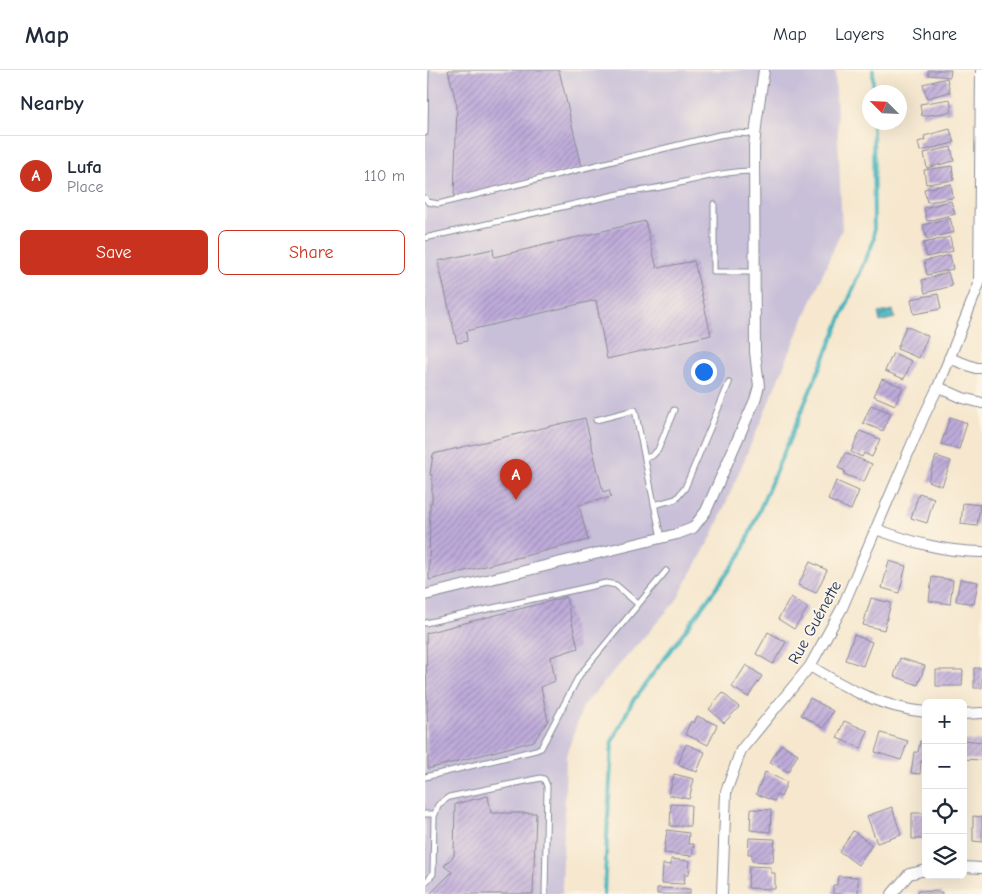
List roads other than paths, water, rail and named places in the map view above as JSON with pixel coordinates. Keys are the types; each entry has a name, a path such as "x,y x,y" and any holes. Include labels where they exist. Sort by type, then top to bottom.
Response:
{"street":[{"path":"425,595 661,539 688,531 701,518 715,492 755,400 759,386 755,352 754,171 755,134 764,70"},
{"name":"Rue Guénette","path":"722,894 726,792 741,750 810,666 842,608 938,387 979,284 981,70"},
{"path":"949,358 976,368 982,368"},
{"path":"938,387 963,398 982,403"},
{"path":"876,529 909,541 933,547 982,552"},
{"path":"810,666 854,692 891,706 922,711"},
{"path":"967,714 982,714"},
{"path":"967,867 982,868"},
{"path":"892,894 909,874 922,871"}],"lane":[{"path":"425,133 426,70"},
{"path":"425,198 428,202 438,204 719,135 735,133 755,134"},
{"path":"425,238 628,192 648,190 731,172 754,171"},
{"path":"714,204 714,272 755,272"},
{"path":"654,505 676,499 685,488 729,383"},
{"path":"596,420 635,410 661,539"},
{"path":"645,458 656,454 675,410"},
{"path":"425,777 541,748 579,676 666,571"},
{"path":"425,623 606,583 615,585 638,604"},
{"path":"425,883 433,874 434,814 438,805 449,797 533,778 541,778 544,779 548,792 545,894"},
{"path":"425,814 434,814"}],"water":[{"path":"893,310 895,318 880,322 878,313"}],"waterway":[{"path":"873,70 873,85"},
{"path":"604,894 612,742 632,702 740,556 874,240 873,130"}],"place":[{"name":"Lufa","path":"516,500"}]}
